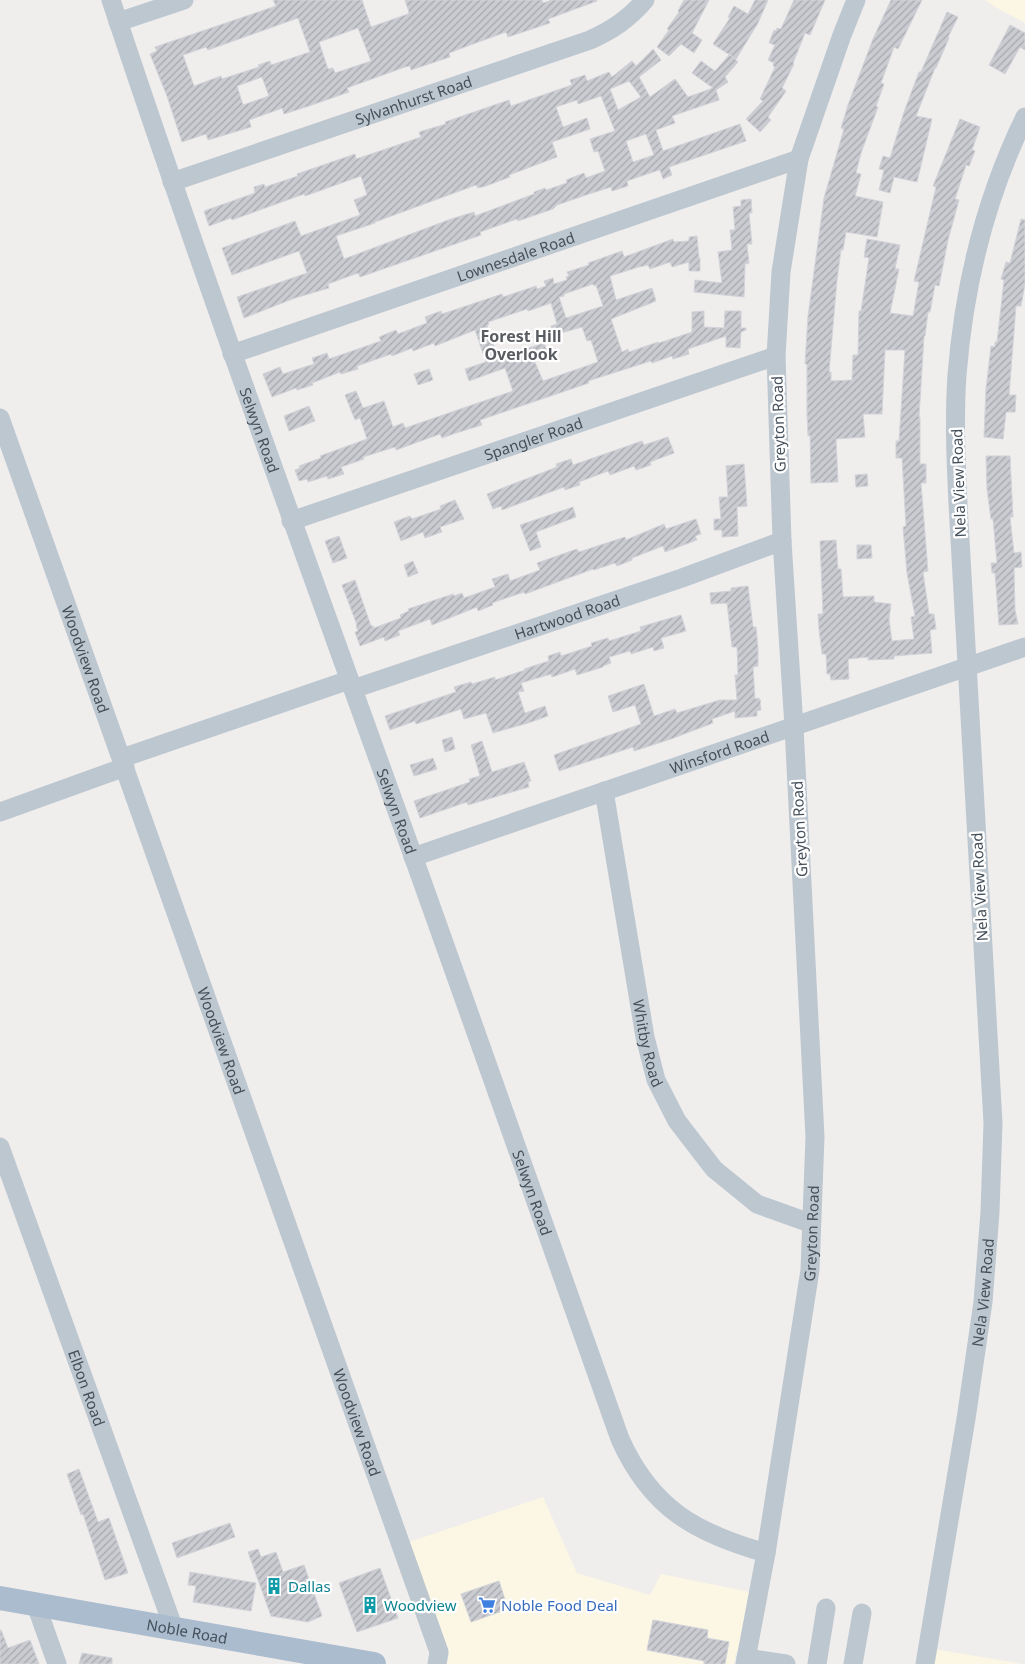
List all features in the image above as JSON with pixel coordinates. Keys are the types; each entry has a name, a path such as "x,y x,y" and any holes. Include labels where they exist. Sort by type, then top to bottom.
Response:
{"main road":[{"name":"Noble Road","path":"0,1598 374,1664"}],"street":[{"name":"Selwyn Road","path":"111,0 172,182 291,521 413,857 616,1429 638,1475 654,1494 689,1522 735,1544 766,1553"},
{"path":"118,22 184,0"},
{"name":"Sylvanhurst Road","path":"172,182 590,40 623,22 645,0"},
{"name":"Greyton Road","path":"746,1661 766,1553 810,1270 810,1223 815,1137 794,727 782,541 776,356 781,272 799,159 842,34 856,0"},
{"name":"Nela View Road","path":"925,1664 966,1419 980,1321 990,1212 993,1123 966,667 955,430 957,377 970,284 984,228 997,182 1025,117"},
{"name":"Lownesdale Road","path":"232,354 799,159"},
{"name":"Spangler Road","path":"291,521 776,356"},
{"name":"Woodview Road","path":"0,418 439,1652 437,1664"},
{"name":"Hartwood Road","path":"0,812 124,763 351,685 682,578 782,541"},
{"name":"Winsford Road","path":"413,857 1025,647"},
{"name":"Whitby Road","path":"604,792 645,1037 656,1080 677,1120 714,1169 757,1204 810,1223"},
{"name":"Elbon Road","path":"0,1147 174,1629"},
{"path":"36,1604 57,1664"},
{"path":"817,1664 826,1608"},
{"path":"853,1664 862,1613"},
{"path":"746,1661 786,1664"}],"shaded area":[{"path":"985,0 1025,0 1025,23 997,8"},
{"path":"543,1497 577,1573 650,1595 661,1574 750,1592 741,1647 736,1653 734,1664 447,1664 449,1654 409,1542"},
{"path":"934,1649 1022,1664 932,1664"}],"building":[{"path":"273,0 362,0 371,27 408,14 405,0 542,0 543,3 552,0 597,0 548,19 550,23 508,37 506,32 449,53 450,57 411,70 410,66 405,67 347,88 349,92 309,106 284,114 282,108 249,120 251,127 208,140 206,134 182,142 167,96 150,54 157,51 155,47 276,6","holes":["298,18 310,52 271,65 270,61 258,65 259,67 222,79 221,76 194,86 183,55 206,47 208,50","358,28 371,61 335,73 333,68 328,69 319,42","262,77 269,96 243,105 237,86"]},
{"path":"684,0 709,0 692,33 702,40 694,53 681,44 669,56 657,47 669,30 667,29 679,12"},
{"path":"755,0 768,0 758,23 736,59 713,44 730,18 728,17 734,6 748,14"},
{"path":"794,0 825,0 810,35 805,33 794,64 782,88 786,91 768,117 771,120 760,132 746,119 763,101 760,99 775,67 773,66 774,63 768,60 775,45 769,43 774,30 776,31 777,28 781,29"},
{"path":"891,0 922,0 898,49 894,47 881,83 884,84 876,106 878,107 861,153 856,173 861,174 855,196 883,202 877,237 846,232 843,250 841,250 837,280 829,372 831,372 831,381 852,380 853,355 858,355 859,311 861,311 869,258 864,257 867,239 900,245 895,269 899,269 890,313 913,316 919,282 914,281 936,187 933,186 960,119 980,127 972,150 975,151 969,166 966,165 955,199 959,200 948,240 939,286 935,285 930,312 928,312 924,336 919,417 920,464 926,464 926,483 921,483 928,571 923,572 929,614 934,614 936,629 930,630 932,653 894,656 894,659 868,660 868,657 848,659 849,679 831,680 830,674 827,674 826,654 822,654 819,629 818,614 823,614 820,541 836,540 838,569 841,569 843,597 874,596 874,602 891,604 889,619 892,641 914,639 911,617 915,616 907,573 903,527 906,526 902,458 896,458 896,441 899,441 905,350 885,350 882,414 863,414 865,437 836,439 838,482 811,483 810,435 808,436 807,414 807,364 805,364 808,316 824,198 844,129 841,128 848,105 873,39"},
{"path":"947,12 958,17 916,116 932,119 917,182 894,177 890,193 879,190 884,170 879,169 883,156 890,158 919,72 921,72"},
{"path":"1010,25 1025,33 1025,50 1020,47 1005,74 989,65"},
{"path":"653,49 661,60 639,77 650,97 675,79 688,97 713,88 692,73 701,61 715,71 730,54 738,62 725,77 728,82 716,90 719,100 672,116 675,123 656,130 663,151 740,124 746,141 669,167 672,175 663,179 660,170 656,171 627,181 628,186 612,191 611,187 589,194 557,205 553,209 480,232 481,235 360,277 358,273 328,284 329,288 295,298 244,318 237,297 307,273 299,251 232,275 222,248 295,221 301,236 360,215 354,200 367,195 361,176 209,226 204,211 255,193 254,187 264,184 265,187 355,154 356,159 386,149 421,137 419,132 446,124 445,122 509,100 511,106 572,85 570,80 585,75 587,81 609,72 612,77 632,61 636,66","holes":["629,81 641,97 618,110 610,89","601,96 615,131 590,139 594,152 598,151 605,171 586,178 584,173 566,180 567,183 546,190 545,188 475,216 474,212 451,219 344,259 336,236 476,185 478,188 486,186 557,157 552,142 590,129 587,118 563,127 556,107 577,100 578,104","646,134 654,155 633,162 626,141"]},
{"path":"751,199 752,213 749,213 752,244 747,244 749,263 745,264 744,297 694,292 695,280 722,283 718,252 732,250 730,230 735,230 733,207 741,206 741,200"},
{"path":"1021,219 1025,220 1025,284 1021,306 1016,306 1009,395 1016,395 1015,412 1006,412 1003,439 984,437 986,389 991,346 995,347 995,342 997,342 1004,280 1001,279 1006,262 1010,263"},
{"path":"697,236 700,271 689,271 689,262 672,267 670,262 650,269 648,265 610,276 616,300 652,288 656,301 611,319 622,352 628,349 629,352 692,332 692,312 704,311 704,327 724,328 725,311 741,311 741,328 746,328 746,330 741,332 740,348 726,347 726,336 688,349 689,354 673,359 672,356 652,363 651,361 588,381 589,383 480,420 482,425 442,438 440,434 396,450 395,447 363,457 364,459 341,467 344,474 328,479 327,476 308,482 307,479 299,481 295,470 300,468 299,466 321,458 320,456 367,439 360,418 355,420 345,395 356,391 363,408 384,401 393,427 403,423 405,428 513,391 505,368 469,381 465,369 486,362 475,330 435,346 434,343 413,351 412,348 392,356 391,354 357,366 358,369 341,374 340,372 312,383 313,385 297,390 296,388 272,397 263,374 280,367 283,374 314,364 312,358 327,353 329,359 381,341 379,337 396,330 398,334 427,323 425,317 441,311 442,314 502,294 503,297 536,286 537,289 546,286 544,281 553,278 554,284 567,280 566,277 569,276 567,272 622,251 624,257 673,239 674,242 689,241 689,237","holes":["593,284 594,286 596,285 603,306 566,318 559,297","551,303 557,324 551,326 554,335 582,327 587,341 591,340 598,362 543,381 534,360 548,355 544,343 498,358 487,325 489,324 488,322"]},
{"path":"429,369 433,380 418,385 414,374"},
{"path":"309,406 315,421 289,431 284,416"},
{"path":"668,437 674,453 650,462 651,465 636,470 634,466 610,475 608,471 579,482 580,485 565,490 564,487 502,510 501,506 493,509 487,494 557,467 556,464 571,459 573,465 642,441 644,445"},
{"path":"986,456 1010,456 1013,517 1010,517 1014,553 1021,552 1022,567 1014,568 1015,610 1018,624 999,625 995,573 992,573 991,563 997,563 993,519 991,519 987,489"},
{"path":"744,464 747,506 737,507 738,536 722,537 722,530 714,530 714,519 721,519 719,497 728,497 726,466"},
{"path":"867,474 868,486 856,487 855,475"},
{"path":"455,500 464,519 440,527 442,532 425,538 423,532 401,541 394,522 410,516 412,519 441,509 440,506"},
{"path":"573,507 576,517 536,532 541,547 530,551 520,525"},
{"path":"696,519 701,534 695,536 697,540 665,552 663,546 617,566 615,563 593,569 525,594 524,592 492,603 493,605 478,611 477,607 432,625 430,619 398,631 400,635 385,641 384,637 360,646 355,632 358,631 357,625 342,585 355,580 371,626 374,628 401,618 400,615 409,611 408,609 453,594 454,596 462,593 464,598 495,587 492,579 508,574 510,581 540,570 537,563 577,549 579,552 625,537 626,540 664,524 666,529"},
{"path":"339,536 347,558 333,563 325,541"},
{"path":"857,545 871,545 872,558 857,559"},
{"path":"413,561 418,573 408,577 404,565"},
{"path":"748,586 753,627 756,627 758,648 758,666 753,667 755,699 759,698 761,702 761,710 757,711 757,716 735,718 735,711 712,719 713,723 671,739 634,751 633,747 559,771 554,755 641,724 635,705 613,712 608,696 644,684 654,716 675,709 677,713 720,700 737,700 735,675 738,675 737,647 732,647 727,603 711,604 710,593 731,591 731,588"},
{"path":"681,615 686,631 661,638 664,648 654,651 653,647 631,654 630,651 609,657 611,663 577,675 575,669 552,677 551,674 521,683 524,691 518,692 525,713 545,706 548,716 493,733 486,713 464,719 461,709 416,724 415,721 390,730 385,716 456,692 454,687 495,677 495,680 549,661 548,656 560,652 561,656 592,646 591,643 608,638 609,641 641,631 640,627"},
{"path":"452,737 455,749 445,752 442,740"},
{"path":"482,741 492,772 524,762 531,781 528,782 529,787 468,805 467,802 420,818 414,801 470,782 469,779 480,776 471,745"},
{"path":"433,758 437,769 414,776 410,765"},
{"path":"79,1469 98,1522 109,1518 128,1573 105,1580 83,1514 81,1515 67,1474"},
{"path":"230,1523 235,1537 177,1558 172,1543"},
{"name":"Dallas","path":"258,1549 261,1557 276,1552 283,1572 304,1565 322,1616 308,1622 271,1616 248,1552"},
{"name":"Woodview","path":"380,1568 398,1618 357,1632 339,1583"},
{"path":"190,1572 256,1583 251,1611 193,1602 196,1586 188,1585"},
{"path":"499,1581 508,1609 471,1622 461,1594"},
{"path":"653,1620 708,1630 707,1638 729,1642 725,1664 704,1664 704,1661 647,1650"},
{"path":"0,1630 8,1648 30,1640 39,1664 0,1664"},
{"path":"82,1653 112,1658 112,1664 79,1664"}],"place":[{"name":"Dallas","path":"274,1586"},
{"name":"Woodview","path":"370,1605"},
{"name":"Noble Food Deal","path":"487,1605"}],"district":[{"name":"Forest Hill Overlook","path":"521,345"}]}
